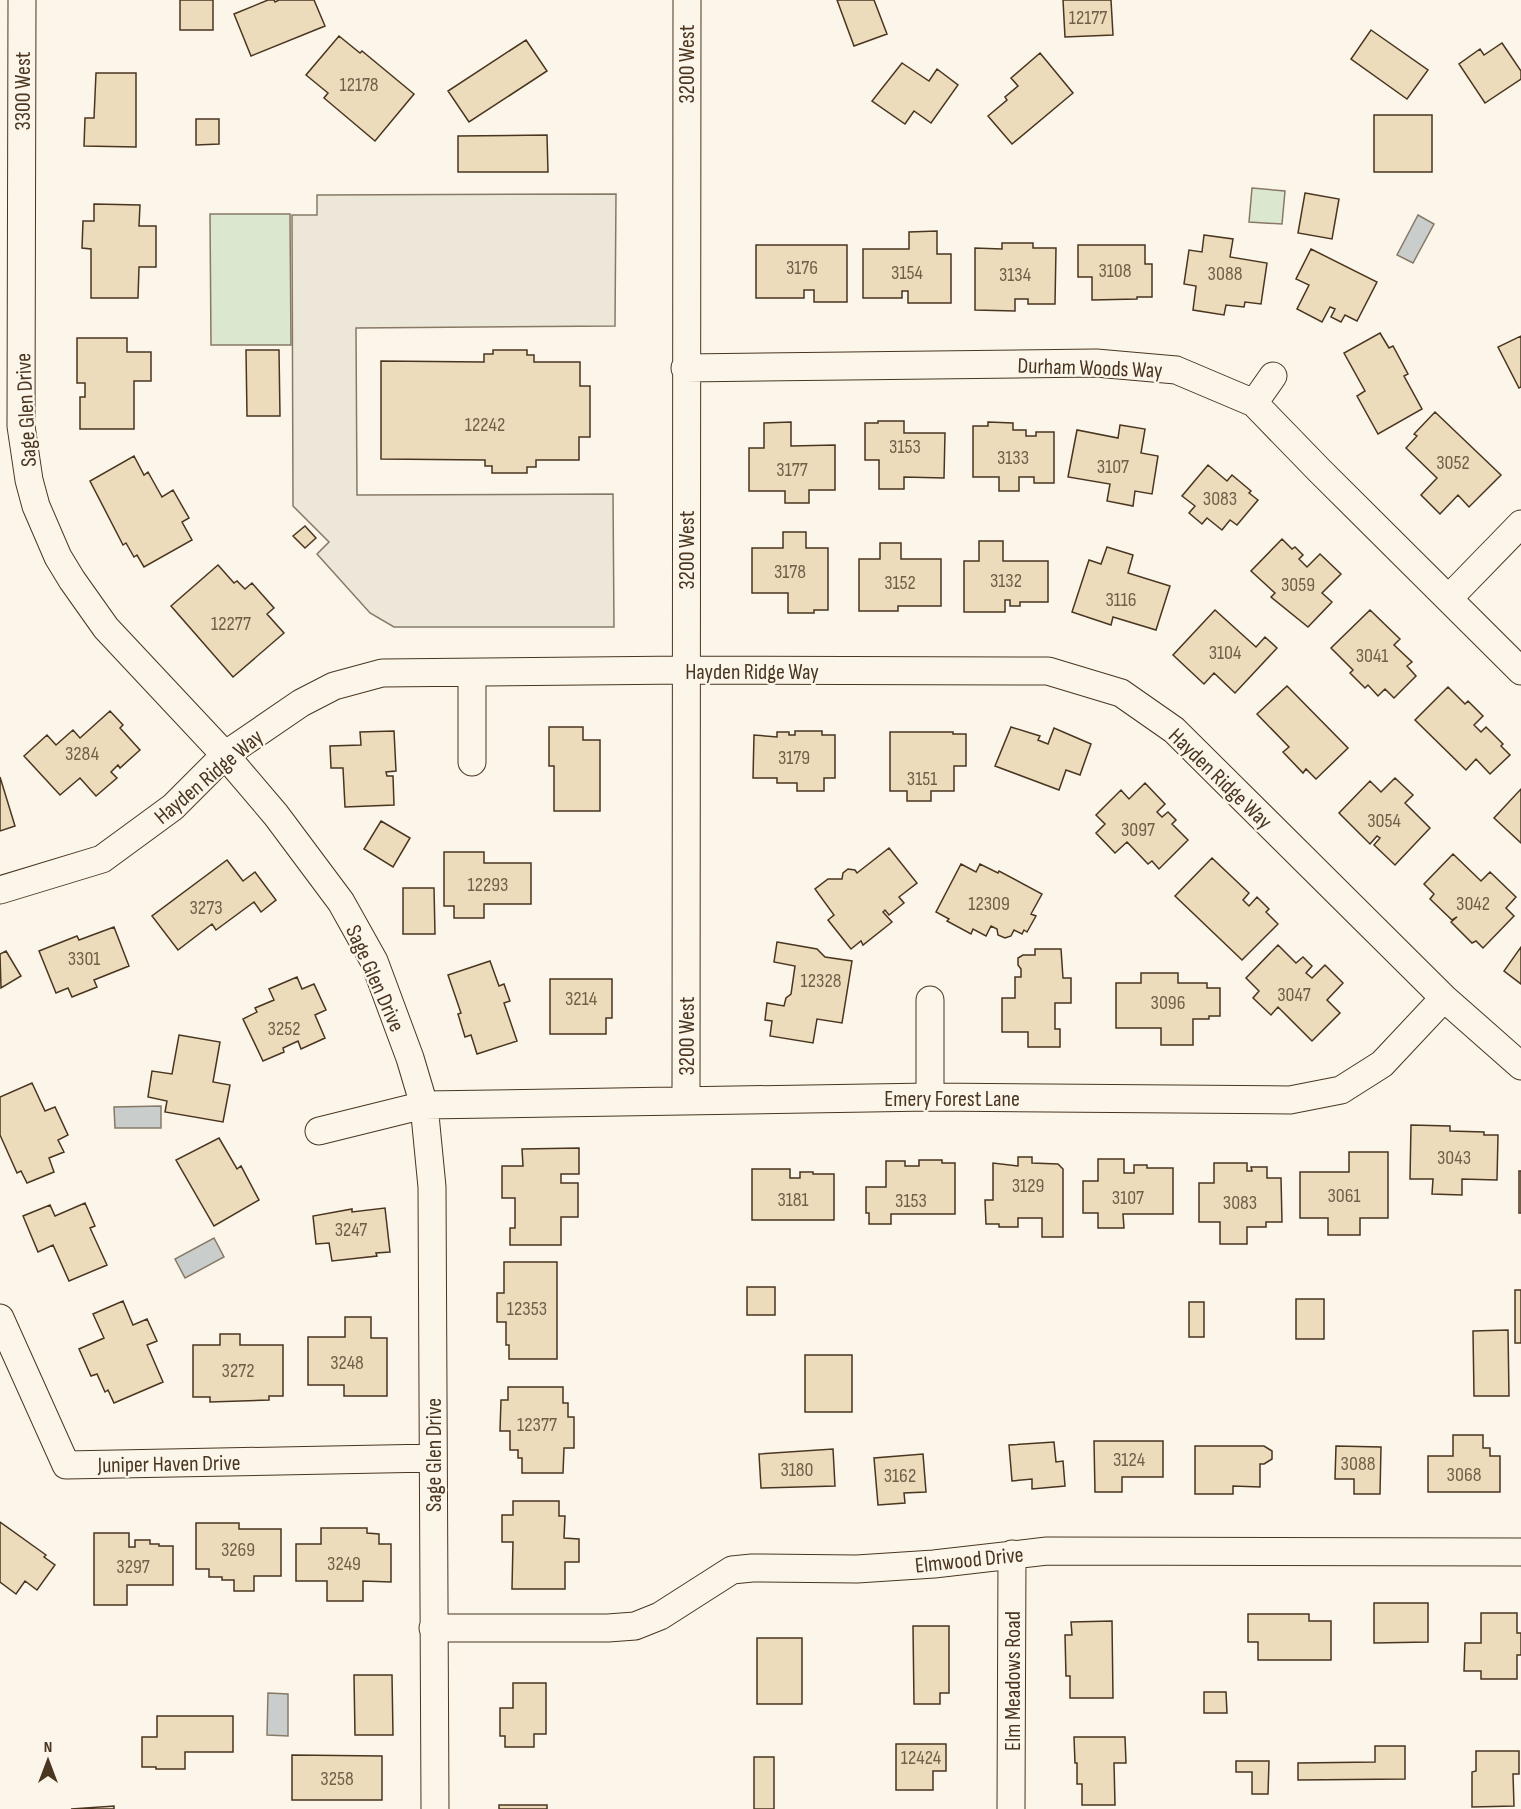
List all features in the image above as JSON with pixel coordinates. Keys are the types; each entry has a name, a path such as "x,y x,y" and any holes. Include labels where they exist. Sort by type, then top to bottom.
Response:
{"street":[{"name":"3200 West","path":"686,1100 687,0"},
{"name":"3300 West","path":"15,9 22,183"},
{"name":"Sage Glen Drive","path":"22,183 10,349 24,454 36,507 58,557 106,628 225,755 276,814 341,902 374,961 410,1059 424,1106 432,1187 435,1809"},
{"name":"Durham Woods Way","path":"685,368 1096,363 1176,370 1254,403 1521,670"},
{"path":"1254,403 1273,376"},
{"path":"1449,598 1521,524"},
{"name":"Hayden Ridge Way","path":"0,890 102,859 173,807 225,755 301,703 334,686 382,673 472,674 686,670 1048,671 1120,693 1174,730 1444,998 1521,1066"},
{"path":"472,674 472,762"},
{"name":"Emery Forest Lane","path":"319,1131 424,1106 930,1097 1290,1100 1341,1090 1382,1064 1444,998"},
{"path":"930,1000 930,1097"},
{"name":"Juniper Haven Drive","path":"0,1318 66,1465 433,1458"},
{"name":"Elmwood Drive","path":"433,1628 635,1626 660,1616 732,1570 752,1568 868,1568 934,1564 1047,1551 1521,1552"},
{"name":"Elm Meadows Road","path":"1011,1554 1011,1809"}],"green space":[{"path":"1252,188 1285,191 1282,224 1249,222"},
{"path":"210,214 290,214 291,345 211,345"}],"shaded area":[{"path":"616,194 615,326 356,328 357,495 613,494 614,627 394,627 370,613 317,554 329,542 293,506 292,215 317,215 317,195"},
{"path":"1418,215 1434,224 1413,263 1397,255"},
{"path":"161,1106 161,1128 115,1128 114,1107"},
{"path":"214,1238 224,1257 185,1278 175,1259"},
{"path":"268,1693 288,1694 288,1736 267,1735"}],"building":[{"path":"180,0 213,0 213,30 180,30"},
{"path":"268,0 275,2 314,0 325,26 251,56 234,14"},
{"path":"837,0 874,0 887,34 854,46"},
{"path":"1063,0 1111,0 1113,35 1065,37"},
{"path":"1371,30 1428,70 1407,99 1351,59"},
{"path":"339,36 360,53 362,51 414,94 375,141 324,98 328,93 306,75"},
{"path":"526,40 547,71 469,122 448,91"},
{"path":"1502,43 1521,71 1521,79 1485,103 1459,64 1480,49 1484,55"},
{"path":"1040,53 1073,93 1012,144 988,116 1007,100 1005,97 1018,86 1011,78"},
{"path":"902,63 929,81 937,69 958,85 931,123 914,111 905,124 872,101"},
{"path":"96,73 136,73 136,147 84,146 85,118 94,118"},
{"path":"1374,115 1432,115 1432,172 1374,172"},
{"path":"196,119 219,119 219,144 196,145"},
{"path":"547,135 548,172 458,172 458,136"},
{"path":"1305,193 1339,199 1332,239 1298,233"},
{"path":"94,204 140,205 139,226 156,226 156,267 139,267 138,298 91,298 91,249 82,248 83,221 94,221"},
{"path":"937,231 937,254 951,254 951,303 908,303 908,291 902,291 902,298 863,298 863,249 909,249 909,232"},
{"path":"1204,235 1233,239 1230,257 1267,263 1261,304 1245,302 1244,307 1226,305 1224,315 1193,310 1196,286 1184,284 1189,250 1202,252"},
{"path":"1002,243 1033,243 1033,248 1056,248 1055,304 1028,304 1028,299 1015,299 1015,311 975,310 975,248 1002,249"},
{"path":"756,245 847,245 847,302 814,302 814,290 804,290 804,298 756,298"},
{"path":"1078,245 1145,245 1145,264 1152,264 1152,297 1092,300 1092,277 1078,277"},
{"path":"1311,249 1377,282 1357,321 1345,315 1341,322 1331,317 1335,309 1330,307 1322,322 1297,309 1309,285 1296,279"},
{"path":"1380,333 1389,348 1393,346 1408,374 1404,376 1422,409 1378,434 1357,396 1365,391 1344,353"},
{"path":"1521,336 1521,387 1519,388 1498,347"},
{"path":"77,338 127,338 127,352 151,352 151,381 134,381 134,429 80,429 80,397 85,397 85,383 77,383"},
{"path":"246,350 279,350 280,416 247,416"},
{"path":"493,350 527,350 527,355 534,355 534,362 580,362 580,386 590,386 590,437 579,437 579,460 536,460 536,467 527,467 527,473 492,473 492,466 485,466 485,460 381,459 381,361 484,362 484,354 493,354"},
{"path":"1435,412 1501,475 1469,507 1458,495 1440,514 1421,495 1437,478 1406,448 1417,436 1414,434"},
{"path":"878,421 904,421 904,433 945,433 944,478 904,477 904,489 879,489 879,460 865,460 865,423 878,423"},
{"path":"791,422 791,446 835,445 835,490 809,490 809,503 785,503 785,491 749,491 749,448 764,448 764,423"},
{"path":"988,422 1013,423 1013,430 1026,430 1026,436 1036,436 1036,432 1054,432 1054,483 1034,483 1034,477 1019,477 1019,491 999,491 999,477 973,477 973,426 988,426"},
{"path":"1120,425 1145,429 1141,453 1158,456 1152,494 1135,491 1133,506 1107,501 1110,484 1068,477 1077,430 1118,438"},
{"path":"134,456 144,475 148,472 162,497 173,490 189,518 182,522 192,540 144,567 137,555 134,557 126,543 123,545 90,481"},
{"path":"1208,465 1227,481 1232,475 1258,500 1237,525 1230,520 1222,530 1207,518 1202,524 1189,513 1195,506 1182,496"},
{"path":"305,526 316,538 305,548 293,536"},
{"path":"783,532 806,532 806,548 828,548 828,610 814,610 814,613 788,613 788,593 752,593 752,548 783,548"},
{"path":"1282,539 1292,549 1295,547 1303,555 1299,559 1307,567 1320,554 1341,574 1322,593 1332,602 1308,627 1271,597 1275,593 1251,571"},
{"path":"979,541 1003,541 1003,561 1048,561 1048,602 1020,602 1020,606 1010,606 1010,600 1005,600 1005,612 964,612 964,561 979,561"},
{"path":"880,543 901,543 901,559 941,559 941,606 898,606 898,611 859,611 859,559 880,559"},
{"path":"1107,547 1133,555 1128,573 1170,586 1156,630 1113,617 1111,625 1072,612 1089,560 1101,564"},
{"path":"218,565 234,583 237,581 245,589 252,583 274,608 267,614 284,633 233,677 171,606"},
{"path":"1215,610 1256,647 1265,637 1277,648 1235,693 1214,673 1204,684 1173,655"},
{"path":"1370,610 1400,639 1394,645 1412,662 1407,666 1416,676 1394,698 1385,689 1378,696 1368,685 1365,688 1350,673 1353,670 1331,648"},
{"path":"1287,686 1348,748 1316,779 1306,769 1303,773 1283,752 1289,747 1257,714"},
{"path":"1448,687 1465,704 1468,701 1483,716 1474,725 1481,732 1486,727 1503,744 1501,746 1510,755 1490,774 1476,759 1466,770 1415,720"},
{"path":"110,711 123,725 120,728 140,750 120,768 118,765 111,772 117,778 96,796 80,778 60,795 24,756 47,735 56,745 73,730 80,738"},
{"path":"549,727 583,727 583,740 600,740 600,811 554,811 554,766 549,766"},
{"path":"1011,727 1040,736 1038,740 1048,744 1054,728 1091,744 1080,775 1066,770 1059,790 995,766"},
{"path":"394,731 396,771 386,772 387,776 393,776 394,805 345,807 343,768 331,768 330,746 361,745 360,732"},
{"path":"795,731 822,731 822,735 835,735 835,778 824,778 824,791 797,791 797,783 777,783 777,778 753,778 754,735 777,737 777,732 789,732 789,735 795,735"},
{"path":"890,732 966,734 966,766 954,766 954,791 931,791 931,801 907,801 907,791 890,791"},
{"path":"0,777 15,826 0,831"},
{"path":"1395,778 1413,795 1405,803 1430,828 1395,865 1374,845 1380,838 1377,836 1370,844 1339,813 1370,781 1381,792"},
{"path":"1145,783 1165,804 1157,812 1162,817 1168,812 1176,820 1172,824 1188,840 1159,869 1152,861 1148,864 1127,842 1115,853 1096,833 1105,824 1096,815 1121,790 1129,799"},
{"path":"1521,789 1521,843 1494,818"},
{"path":"381,821 410,838 393,867 364,849"},
{"path":"889,848 917,883 899,897 904,903 889,915 885,910 883,912 892,922 863,945 861,941 851,949 828,920 834,915 815,889 828,879 842,879 843,873 848,869 855,870 857,873"},
{"path":"444,852 484,852 484,863 531,863 531,904 484,904 484,918 454,918 454,906 444,906"},
{"path":"1453,854 1481,881 1490,872 1516,897 1506,908 1514,916 1483,948 1476,941 1472,943 1451,922 1457,917 1452,920 1430,899 1434,894 1424,884"},
{"path":"1212,858 1249,893 1243,900 1249,906 1257,897 1269,909 1266,912 1278,924 1242,960 1175,896"},
{"path":"227,860 243,881 255,872 276,900 261,912 254,902 216,930 212,924 178,950 152,916"},
{"path":"961,864 976,872 980,864 998,873 999,871 1042,894 1031,914 1036,916 1027,932 1024,930 1022,934 1014,930 1011,936 1005,938 998,935 997,929 991,926 986,936 973,929 971,934 936,912"},
{"path":"403,888 434,888 435,934 403,934"},
{"path":"114,927 129,966 94,980 97,987 72,997 68,988 56,993 39,951 77,936 79,940"},
{"path":"777,942 817,949 825,957 852,961 842,1023 817,1019 813,1043 770,1036 772,1021 765,1020 767,1003 784,1006 786,998 791,994 795,966 774,962"},
{"path":"1278,945 1296,963 1303,957 1312,966 1306,973 1312,978 1325,965 1343,983 1327,1000 1340,1013 1312,1041 1278,1007 1271,1015 1253,998 1259,991 1246,978"},
{"path":"1521,947 1521,984 1504,971"},
{"path":"1035,949 1061,949 1063,978 1071,978 1071,1003 1055,1003 1055,1029 1060,1029 1060,1047 1028,1047 1028,1032 1002,1032 1002,998 1015,998 1015,977 1021,977 1018,958 1023,955 1035,955"},
{"path":"6,951 21,976 1,988 0,954"},
{"path":"490,961 499,986 504,984 510,1001 504,1003 517,1041 477,1054 471,1035 465,1037 458,1014 461,1013 448,975"},
{"path":"1141,973 1178,973 1178,983 1207,983 1207,988 1220,988 1220,1016 1193,1019 1193,1045 1161,1045 1161,1028 1116,1028 1116,983 1141,983"},
{"path":"297,977 302,989 314,984 326,1010 315,1015 325,1038 301,1049 298,1041 283,1048 284,1052 263,1061 243,1019 257,1012 255,1008 274,1000 269,989"},
{"path":"550,979 612,979 612,1018 606,1018 606,1034 550,1034"},
{"path":"179,1035 220,1042 213,1082 230,1085 223,1122 165,1112 167,1101 148,1097 152,1071 172,1074"},
{"path":"32,1083 45,1111 55,1107 68,1135 58,1140 64,1152 49,1158 54,1172 27,1183 21,1171 17,1173 0,1135 0,1097"},
{"path":"1411,1125 1450,1126 1450,1131 1484,1132 1484,1135 1498,1135 1497,1180 1462,1179 1462,1195 1432,1194 1433,1179 1410,1179"},
{"path":"219,1138 237,1169 241,1166 259,1200 214,1226 176,1160"},
{"path":"579,1148 579,1174 561,1174 561,1183 578,1183 578,1217 561,1217 561,1245 510,1245 510,1228 515,1228 515,1198 502,1198 502,1166 523,1166 522,1149"},
{"path":"1349,1152 1388,1152 1388,1218 1360,1218 1360,1235 1328,1235 1328,1218 1300,1218 1300,1172 1349,1172"},
{"path":"1018,1157 1032,1157 1032,1163 1058,1164 1063,1169 1063,1237 1042,1237 1042,1218 1018,1218 1018,1227 986,1224 985,1200 993,1200 993,1163 1018,1166"},
{"path":"1098,1159 1124,1159 1124,1173 1134,1173 1134,1165 1147,1165 1147,1168 1173,1168 1173,1214 1123,1214 1124,1228 1098,1228 1098,1213 1083,1213 1083,1181 1098,1181"},
{"path":"919,1160 942,1160 942,1163 955,1163 955,1214 891,1214 891,1224 869,1224 869,1213 866,1213 866,1187 886,1187 886,1161 905,1161 905,1166 919,1166"},
{"path":"1214,1163 1247,1163 1247,1171 1252,1171 1251,1167 1267,1167 1267,1178 1281,1178 1282,1222 1266,1222 1266,1227 1247,1227 1247,1244 1220,1244 1220,1222 1199,1222 1199,1183 1214,1183"},
{"path":"752,1169 790,1169 790,1178 800,1178 800,1172 834,1174 834,1220 752,1220"},
{"path":"1519,1171 1521,1171 1521,1213 1519,1213"},
{"path":"85,1203 95,1226 90,1228 107,1265 69,1281 53,1245 38,1252 23,1216 50,1205 55,1216"},
{"path":"385,1208 390,1252 376,1253 377,1256 332,1261 329,1243 316,1244 313,1216 352,1209 352,1212"},
{"path":"504,1262 557,1262 557,1359 509,1359 509,1345 506,1345 506,1322 497,1322 497,1293 504,1293"},
{"path":"747,1287 775,1287 775,1315 747,1315"},
{"path":"1515,1290 1521,1290 1521,1343 1515,1343"},
{"path":"1296,1299 1324,1299 1324,1339 1296,1339"},
{"path":"123,1301 133,1325 147,1319 157,1341 147,1345 163,1382 114,1403 108,1390 105,1392 97,1374 91,1376 79,1349 104,1338 93,1314"},
{"path":"1189,1302 1204,1302 1204,1337 1189,1337"},
{"path":"345,1317 371,1317 371,1338 387,1338 387,1396 344,1396 344,1385 308,1385 308,1337 345,1337"},
{"path":"1508,1330 1509,1396 1474,1396 1473,1331"},
{"path":"220,1334 240,1334 240,1345 283,1345 283,1396 269,1396 269,1400 210,1402 210,1397 193,1397 193,1345 220,1345"},
{"path":"805,1355 852,1355 852,1412 805,1412"},
{"path":"508,1387 563,1387 563,1403 568,1403 568,1417 574,1417 574,1448 564,1448 563,1473 522,1473 522,1458 518,1458 518,1450 510,1450 510,1431 500,1431 501,1400 508,1400"},
{"path":"1453,1435 1483,1435 1483,1448 1490,1448 1490,1456 1500,1456 1500,1492 1428,1492 1428,1456 1453,1456"},
{"path":"1094,1441 1163,1441 1163,1477 1122,1477 1122,1492 1095,1492"},
{"path":"1054,1442 1056,1462 1063,1461 1065,1486 1032,1489 1032,1479 1012,1481 1009,1445"},
{"path":"1195,1446 1264,1446 1272,1451 1272,1459 1260,1464 1260,1487 1233,1486 1233,1494 1195,1494"},
{"path":"1336,1446 1381,1447 1380,1494 1354,1494 1354,1479 1335,1479"},
{"path":"833,1449 835,1486 761,1488 759,1454"},
{"path":"923,1454 926,1492 904,1493 905,1503 878,1505 874,1458"},
{"path":"513,1501 559,1501 559,1516 565,1516 564,1538 579,1539 579,1562 565,1562 565,1589 512,1589 513,1542 502,1542 502,1515 513,1515"},
{"path":"0,1522 46,1555 44,1557 55,1565 37,1590 25,1581 16,1594 0,1582"},
{"path":"196,1523 239,1523 239,1529 281,1529 281,1576 254,1576 254,1591 234,1591 234,1580 209,1577 209,1569 196,1569"},
{"path":"321,1528 367,1528 367,1533 379,1534 379,1544 391,1544 391,1582 363,1581 363,1601 327,1601 327,1581 296,1581 296,1544 321,1544"},
{"path":"94,1533 129,1533 129,1547 135,1547 135,1540 150,1540 150,1544 173,1546 173,1585 127,1585 127,1605 94,1605"},
{"path":"1374,1603 1428,1603 1428,1642 1374,1643"},
{"path":"1481,1613 1517,1613 1517,1633 1521,1633 1521,1655 1517,1655 1517,1679 1481,1679 1481,1671 1464,1671 1465,1643 1481,1643"},
{"path":"1248,1614 1309,1614 1309,1621 1331,1621 1331,1660 1258,1660 1258,1642 1248,1642"},
{"path":"1112,1621 1113,1698 1070,1698 1070,1676 1066,1676 1065,1635 1072,1635 1071,1622"},
{"path":"913,1626 949,1626 949,1693 940,1693 940,1704 914,1704"},
{"path":"757,1638 802,1638 802,1704 757,1704"},
{"path":"354,1675 392,1675 393,1735 355,1735"},
{"path":"513,1683 546,1683 546,1734 534,1734 534,1747 505,1747 505,1736 500,1736 500,1708 513,1708"},
{"path":"1204,1692 1226,1692 1227,1713 1204,1713"},
{"path":"157,1716 233,1716 233,1752 185,1752 185,1769 142,1767 142,1737 157,1737"},
{"path":"1074,1737 1125,1737 1126,1763 1114,1763 1115,1805 1082,1805 1082,1784 1077,1784"},
{"path":"896,1744 946,1744 946,1771 933,1771 933,1790 896,1790"},
{"path":"1375,1746 1405,1746 1405,1779 1298,1780 1298,1763 1375,1762"},
{"path":"1476,1751 1519,1751 1519,1774 1513,1774 1514,1806 1472,1807 1472,1772 1476,1771"},
{"path":"292,1755 382,1756 382,1800 292,1800"},
{"path":"754,1757 774,1757 774,1809 754,1809"},
{"path":"1236,1761 1269,1761 1268,1794 1252,1794 1252,1772 1236,1772"},
{"path":"499,1805 547,1805 547,1809 499,1809"},
{"path":"114,1806 114,1809 71,1809"}]}
